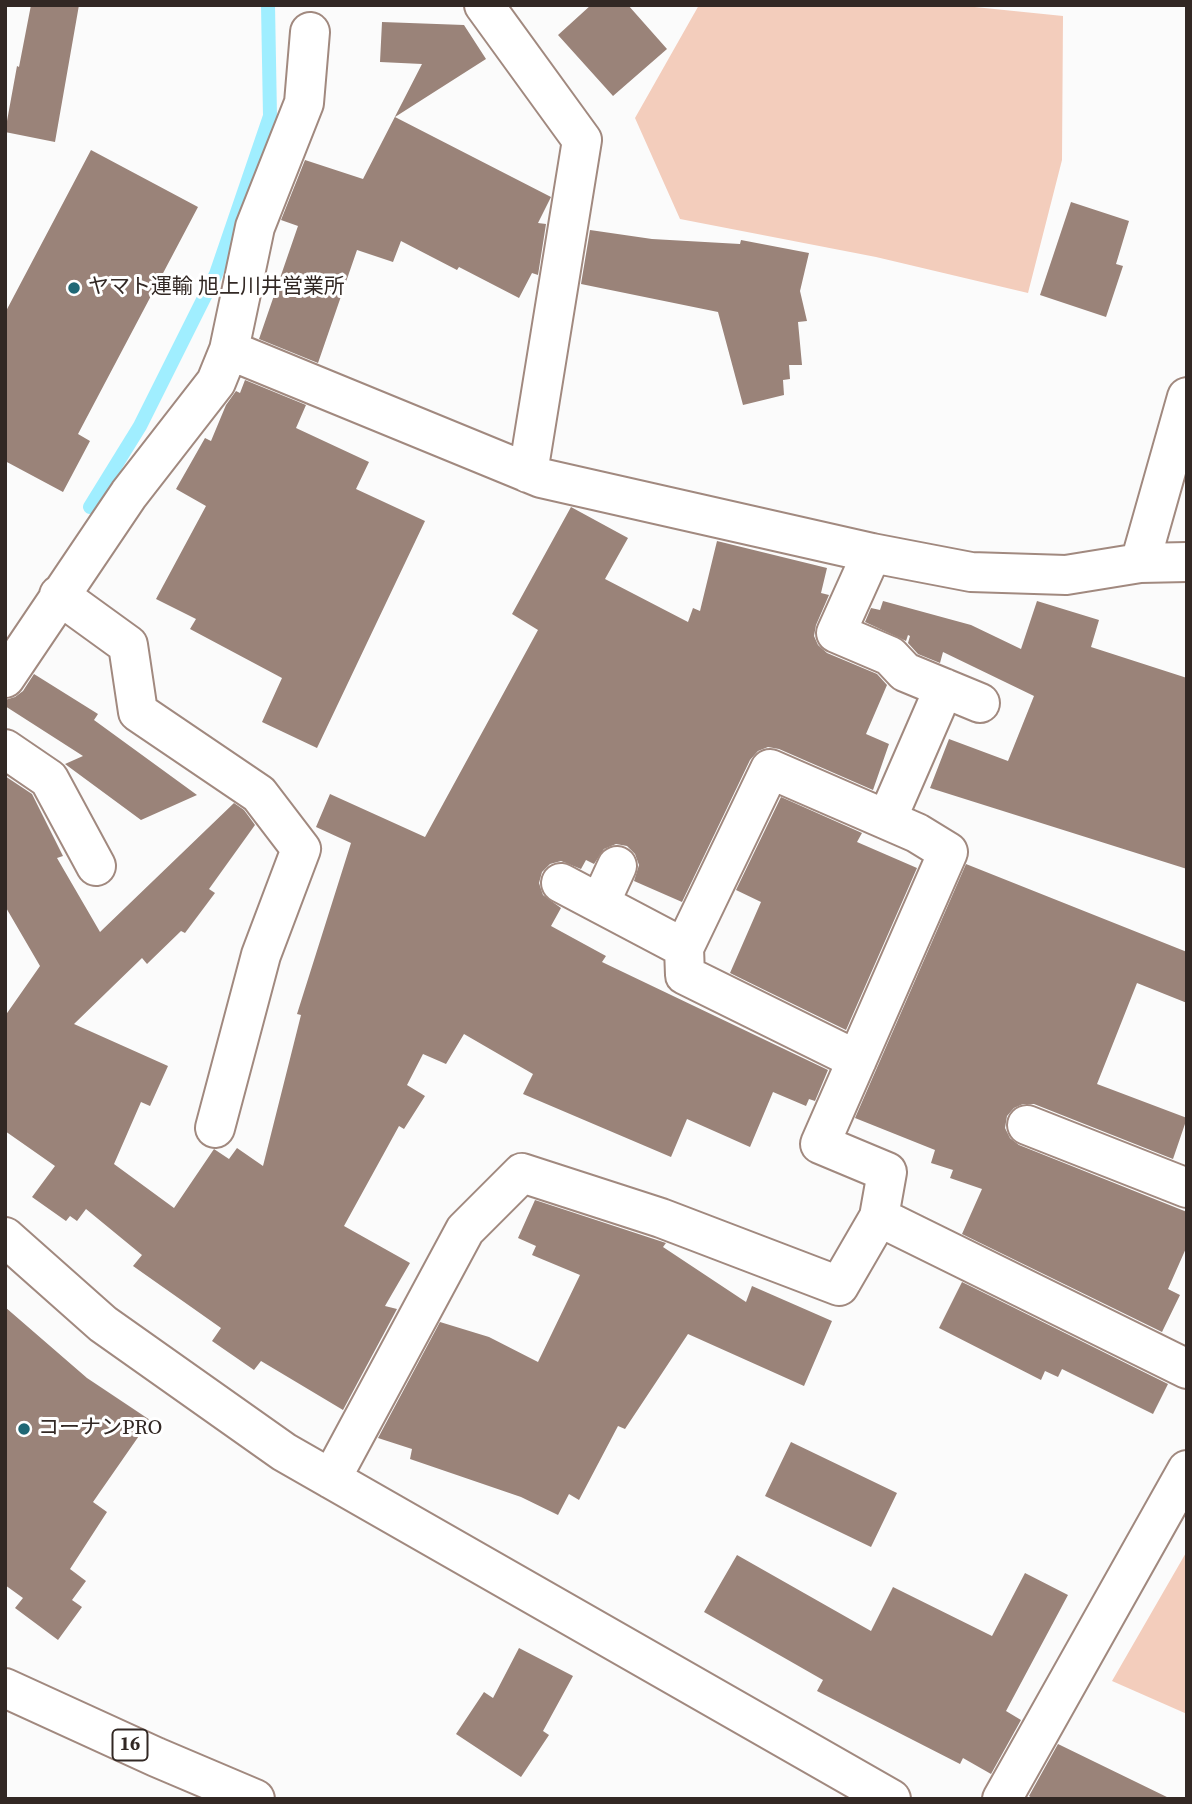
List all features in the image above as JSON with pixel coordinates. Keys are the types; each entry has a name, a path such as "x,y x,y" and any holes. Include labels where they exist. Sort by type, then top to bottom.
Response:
{"main road":[{"path":"484,5 582,140 528,473"},
{"path":"5,678 129,494 216,382 229,349 255,227 304,103 310,32"},
{"path":"229,349 528,473 872,553 971,572 1066,575 1140,563 1187,562"},
{"path":"1140,563 1187,397"},
{"path":"872,553 836,633 890,656 905,672 980,702"},
{"path":"59,595 128,645 138,712 258,794 301,849 261,955 215,1128"},
{"path":"887,819 944,688"},
{"path":"5,749 49,779 96,866"},
{"path":"331,1479 466,1230 522,1173 661,1218 839,1286 879,1217 887,1172 820,1144 857,1059 947,852 917,833 770,769 684,948 685,975 857,1059"},
{"path":"600,903 617,866"},
{"path":"561,883 684,948"},
{"path":"1027,1125 1187,1188"},
{"path":"879,1217 1187,1369"},
{"path":"5,1237 103,1324 284,1452 881,1796"},
{"path":"1002,1799 1187,1470"},
{"name":"16","path":"5,1688 255,1799"}],"shaded area":[{"path":"699,5 955,5 1063,16 1062,160 1028,293 876,257 680,219 635,118"},
{"path":"1187,1551 1187,1714 1112,1681"}],"building":[{"path":"31,5 79,5 55,142 5,132"},
{"path":"591,5 628,5 667,49 613,96 558,35"},
{"path":"382,22 464,25 486,59 395,117 551,197 538,223 546,224 538,275 532,273 519,298 401,241 393,262 357,250 318,363 259,339 298,226 281,220 305,160 363,179 422,64 380,62"},
{"path":"91,150 198,207 78,434 90,441 63,492 5,461 5,313"},
{"path":"1071,202 1129,221 1116,264 1123,266 1106,317 1040,295"},
{"path":"590,230 652,239 740,244 741,240 809,253 800,291 807,321 798,322 802,365 789,365 790,379 783,380 784,395 743,405 718,312 581,284"},
{"path":"245,380 306,405 296,428 369,462 356,489 425,521 317,748 262,722 282,678 190,629 196,619 156,599 206,506 176,489 205,438 211,441 226,405 236,391 240,393"},
{"path":"571,507 628,538 605,579 688,622 693,608 700,611 717,541 827,568 821,593 829,595 816,625 814,636 818,645 827,653 877,674 887,685 866,734 889,744 873,790 779,749 768,747 758,751 750,760 682,902 634,881 639,865 635,854 627,846 616,844 604,849 594,864 586,860 581,869 561,861 550,864 542,872 539,883 543,895 561,908 551,926 606,956 602,962 828,1070 815,1101 809,1099 806,1106 773,1092 750,1147 687,1119 671,1157 523,1094 533,1074 464,1034 446,1064 423,1054 407,1085 425,1096 404,1129 399,1126 344,1226 410,1263 385,1306 397,1309 343,1410 261,1361 254,1370 212,1341 221,1328 133,1266 142,1255 86,1209 77,1221 70,1216 66,1221 32,1197 55,1166 5,1131 5,1016 40,966 5,906 5,776 32,794 63,856 57,858 100,932 234,803 244,810 255,825 209,889 215,893 185,933 181,931 147,964 142,958 74,1024 168,1066 150,1106 141,1102 114,1164 174,1208 214,1149 229,1159 237,1148 263,1166 301,1015 297,1014 351,843 316,827 330,794 425,837 538,630 512,614"},
{"path":"883,601 971,625 1021,649 1037,601 1099,620 1091,647 1187,678 1187,869 930,788 949,739 1008,761 1034,696 943,652 940,663 918,654 908,643 910,636 908,635 906,641 865,622 871,608 880,610"},
{"path":"34,674 98,714 94,720 197,795 141,820 65,764 83,756 5,706 5,700 23,691"},
{"path":"781,797 862,833 857,842 917,868 846,1030 730,973 761,902 736,890"},
{"path":"966,864 1187,952 1187,1003 1137,983 1097,1084 1187,1118 1173,1159 1034,1104 1023,1104 1014,1108 1007,1116 1005,1128 1010,1138 1019,1145 1187,1212 1187,1246 1168,1289 1180,1295 1162,1332 962,1234 982,1189 950,1178 953,1170 931,1163 935,1150 855,1118"},
{"path":"535,1200 666,1243 663,1247 746,1302 752,1286 832,1321 804,1386 688,1334 625,1429 618,1426 579,1500 569,1494 558,1515 521,1497 410,1459 412,1449 378,1438 440,1322 489,1337 538,1362 580,1275 532,1255 536,1246 518,1238"},
{"path":"962,1282 1168,1384 1153,1414 1062,1369 1058,1377 1045,1371 1041,1380 939,1328"},
{"path":"5,1307 87,1378 150,1420 93,1502 107,1512 70,1569 86,1581 72,1600 82,1607 58,1640 15,1608 23,1598 5,1585"},
{"path":"791,1442 897,1493 871,1547 765,1496"},
{"path":"737,1555 871,1631 893,1587 992,1636 1025,1573 1068,1595 1006,1711 1021,1720 991,1774 963,1758 960,1764 817,1691 823,1680 704,1612"},
{"path":"519,1648 573,1676 543,1731 549,1735 521,1777 456,1734 484,1692 493,1698"},
{"path":"1058,1744 1171,1799 1033,1799 1029,1796"}],"waterway":[{"path":"90,507 140,426 216,274 270,116 268,5"}],"place":[{"name":"ヤマト運輸 旭上川井営業所","path":"74,288"},
{"name":"コーナンPRO","path":"24,1429"}]}
